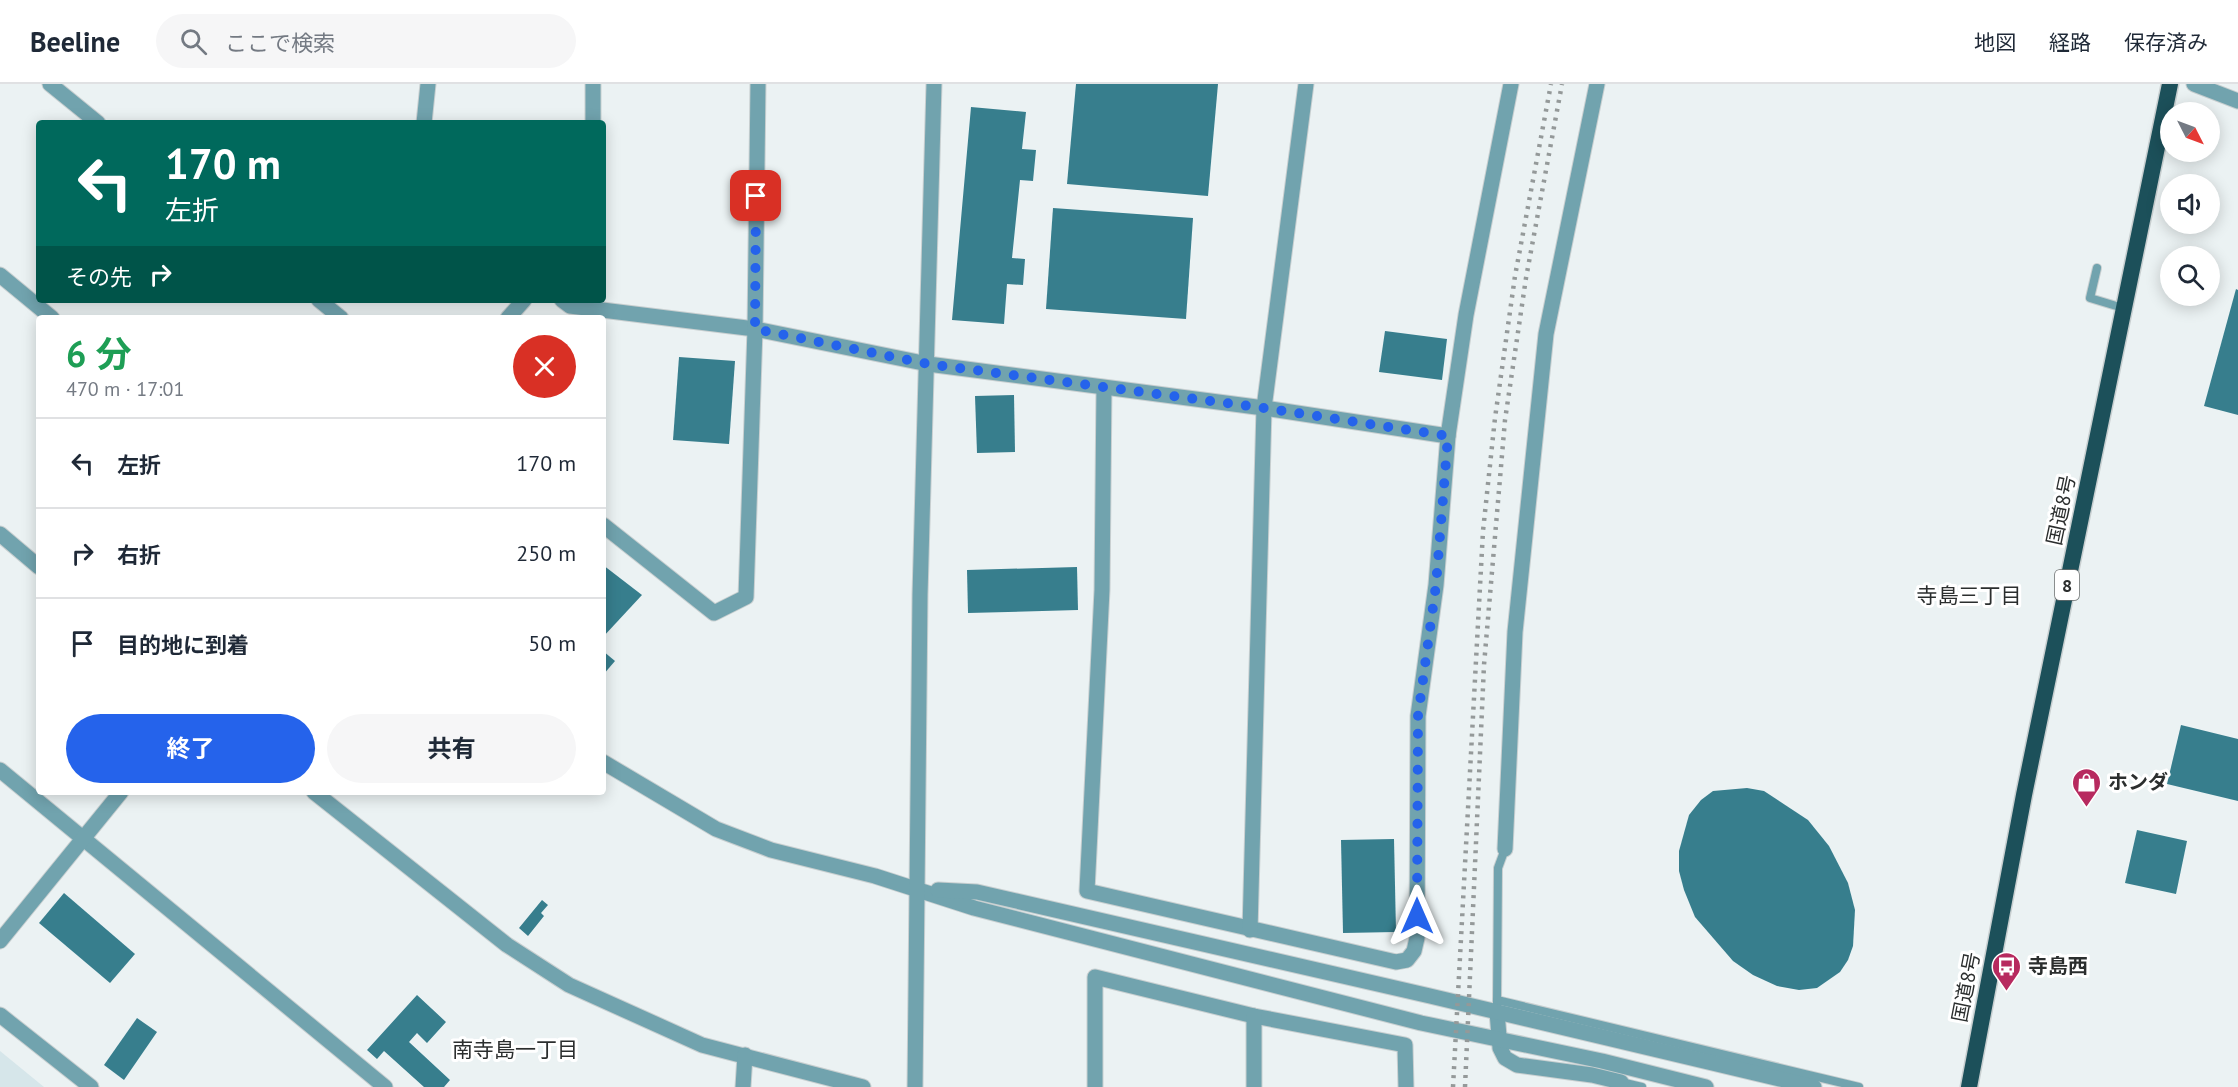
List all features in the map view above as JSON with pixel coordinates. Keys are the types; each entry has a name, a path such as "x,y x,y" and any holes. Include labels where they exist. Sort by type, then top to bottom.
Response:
{"highway":[{"name":"国道8号","path":"1969,1087 2024,795 2170,84"}],"street":[{"path":"424,120 428,84"},
{"path":"593,84 594,120"},
{"path":"606,527 714,613 746,597 755,329 758,84"},
{"path":"915,1087 920,595 934,84"},
{"path":"1250,930 1264,408 1306,84"},
{"path":"1104,388 1102,590 1087,891 1396,962 1407,960 1414,951 1417,938 1418,716 1436,585 1448,436 1466,315 1511,84"},
{"path":"1505,849 1515,632 1546,334 1597,84"},
{"path":"2194,84 2238,101"},
{"path":"60,87 95,120"},
{"path":"0,275 48,315"},
{"path":"323,303 337,315"},
{"path":"511,315 521,303"},
{"path":"566,303 570,306 755,329 928,364 1264,408 1448,436"},
{"path":"0,534 36,564"},
{"path":"606,764 716,829 771,850 917,888 974,908 1420,1023 1602,1061 1706,1087"},
{"path":"0,770 385,1087"},
{"path":"0,941 118,795"},
{"path":"318,795 507,945 569,985 702,1045 862,1087"},
{"path":"917,888 977,892 1497,1006 1814,1087"},
{"path":"1095,1087 1095,977 1254,1016 1405,1045 1406,1087"},
{"path":"1497,1006 1498,1040 1505,1058 1517,1065 1592,1075 1620,1084"},
{"path":"0,1014 91,1087"},
{"path":"1254,1016 1254,1087"},
{"path":"743,1087 745,1055"}],"lane":[{"path":"2097,268 2090,298 2123,308"},
{"path":"1505,849 1498,868 1497,1006 1858,1087"},
{"path":"1620,1084 1642,1087"}],"shaded area":[{"path":"0,1051 44,1087 0,1087"}],"building":[{"path":"1076,84 1218,84 1208,196 1067,184"},
{"path":"971,107 1026,112 1022,149 1036,150 1033,181 1020,180 1012,258 1025,259 1023,285 1007,284 1004,324 952,320"},
{"path":"1053,208 1193,218 1186,319 1046,309"},
{"path":"2236,289 2238,290 2238,415 2204,406"},
{"path":"1385,331 1447,339 1442,380 1379,372"},
{"path":"679,357 735,361 729,444 673,440"},
{"path":"1014,395 1015,452 977,453 975,396"},
{"path":"606,567 642,595 606,634"},
{"path":"1077,567 1078,610 968,613 967,570"},
{"path":"606,654 615,661 606,672"},
{"path":"2181,725 2238,739 2238,801 2167,784"},
{"path":"1747,788 1764,791 1808,820 1829,846 1848,883 1855,910 1853,946 1840,972 1817,988 1799,990 1777,986 1753,975 1733,961 1695,917 1684,890 1679,871 1679,851 1689,815 1701,800 1713,791"},
{"path":"2137,830 2187,841 2176,894 2125,883"},
{"path":"1394,839 1396,932 1343,933 1341,840"},
{"path":"64,893 135,954 110,983 39,923"},
{"path":"542,900 548,905 541,913 544,916 528,936 519,928"},
{"path":"417,995 446,1022 427,1043 417,1033 409,1042 450,1080 444,1087 424,1087 384,1051 377,1059 367,1050"},
{"path":"137,1018 157,1032 124,1080 104,1065"}],"railway":[{"path":"1453,1087 1483,531 1495,418 1515,276 1551,84"},
{"path":"1465,1087 1484,665 1505,420 1526,278 1562,84"}],"place":[{"name":"ホンダ","path":"2087,808"},
{"name":"寺島西","path":"2007,992"}],"district":[{"name":"寺島三丁目","path":"1969,595"},
{"name":"南寺島一丁目","path":"515,1049"}],"route":[{"path":"756,196 755,329 928,364 1264,408 1448,436 1436,585 1418,716 1417,916"}]}
